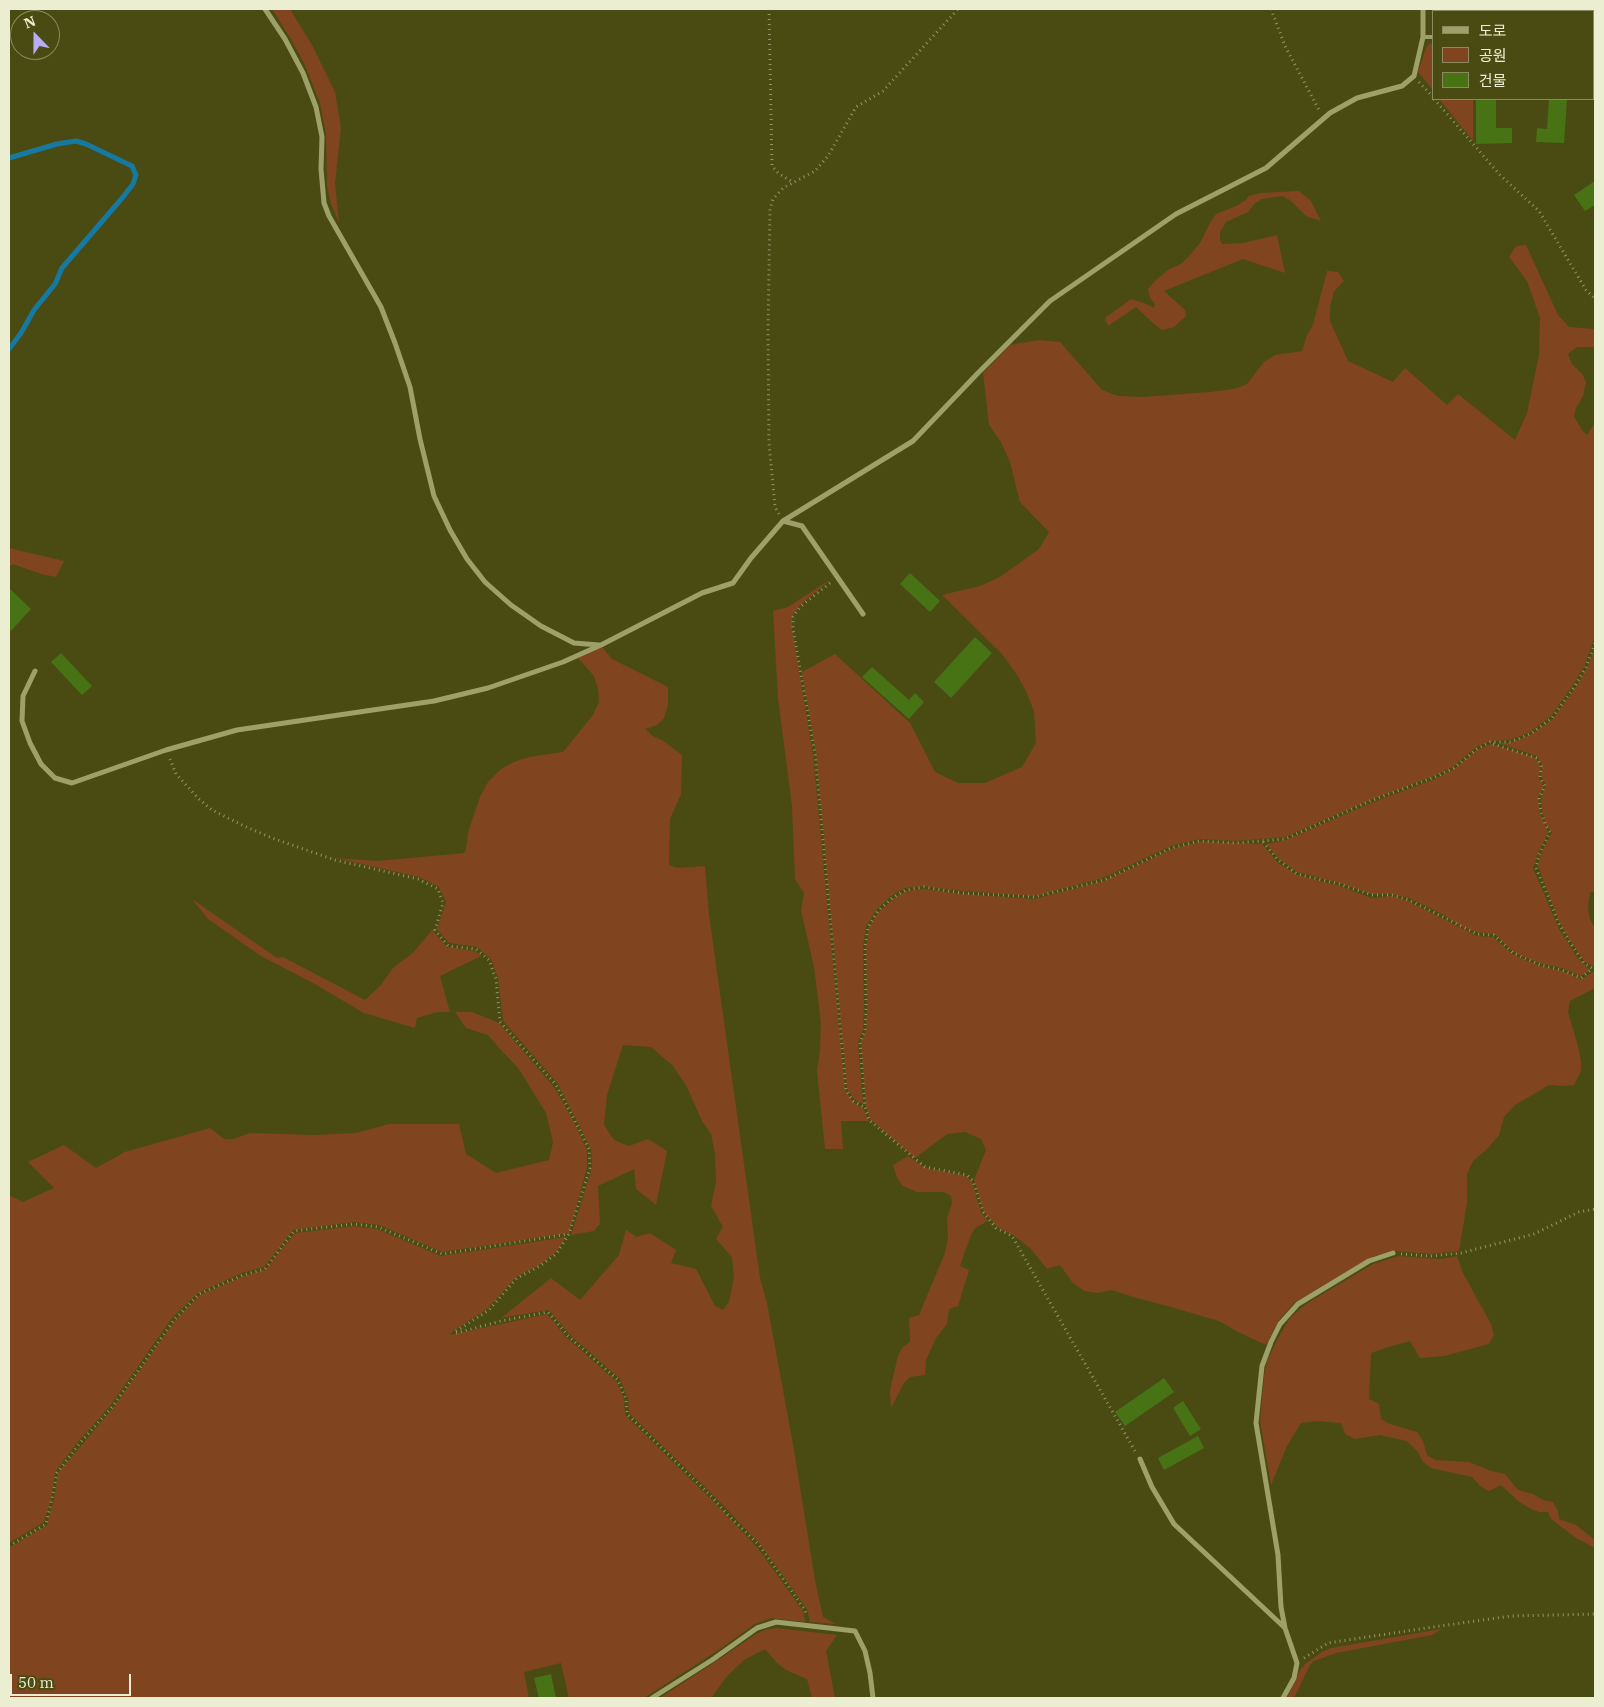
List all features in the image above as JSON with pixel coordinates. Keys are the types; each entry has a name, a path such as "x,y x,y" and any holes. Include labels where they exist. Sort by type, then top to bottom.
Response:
{"street":[{"path":"265,9 285,39 303,73 316,107 322,137 320,169 324,203 329,216 381,307 395,343 410,387 434,496 450,530 467,559 485,582 511,606 541,626 574,643 601,645"},
{"path":"35,670 23,696 22,721 30,743 41,764 55,778 72,783 166,750 237,730 434,700 488,688 563,662 601,645 702,593 733,583 760,547 783,521 913,442 1050,301 1176,214 1266,168 1330,113 1357,98 1402,86 1414,76 1423,37 1423,9"},
{"path":"783,521 802,526 863,614"},
{"path":"1283,1698 1294,1678 1297,1663 1285,1628 1281,1607 1278,1555 1256,1423 1262,1366 1280,1324 1298,1304 1369,1261 1393,1253"},
{"path":"1140,1459 1152,1487 1174,1524 1285,1628"},
{"path":"652,1698 697,1670 757,1628 776,1622 855,1631 865,1651 874,1698"}],"lane":[{"path":"1423,37 1432,38"}],"path":[{"path":"770,9 772,166 778,174 794,183"},
{"path":"783,521 775,508 769,443 770,209 773,199 783,188 815,171 828,156 856,108 883,91 958,9"},
{"path":"1271,9 1286,46 1324,119"},
{"path":"1414,76 1432,97"},
{"path":"1435,100 1500,175 1539,211 1586,290 1595,299"},
{"path":"837,577 800,607 793,617 793,629 814,754 846,1090 853,1101 865,1107"},
{"path":"1140,1459 1012,1236 996,1228 982,1212 973,1181 966,1174 926,1167 869,1120 865,1107 860,1042 866,1016 865,947 868,927 878,911 892,898 906,890 924,887 961,893 1034,897 1104,880 1171,848 1200,841 1236,843 1285,839 1370,801 1435,778 1454,768 1477,749 1490,742 1511,742 1532,733 1552,718 1575,686 1586,667 1595,643"},
{"path":"1262,842 1278,860 1297,874 1339,884 1372,896 1392,895 1409,900 1477,934 1494,935 1512,953 1540,965 1562,970 1582,978 1594,969 1584,963 1558,922 1536,868 1539,855 1550,832 1543,819 1539,798 1545,786 1540,778 1541,766 1537,758 1490,742"},
{"path":"166,750 176,774 212,810 272,838 335,860 418,879 438,889 444,903 435,930 448,946 476,949 489,960 496,979 500,1022 556,1085 589,1150 590,1168 570,1234 557,1253 540,1266 517,1278 489,1310 453,1333 548,1312 568,1336 618,1380 626,1399 627,1414 714,1498 758,1545 805,1610 808,1627"},
{"path":"1393,1253 1430,1256 1461,1253 1534,1234 1578,1212 1595,1209"},
{"path":"9,1546 46,1524 57,1473 80,1443 112,1407 174,1320 199,1294 243,1275 265,1269 294,1232 354,1224 378,1228 442,1254 570,1234"},
{"path":"1297,1663 1328,1643 1512,1616 1595,1614"}],"green space":[{"path":"272,9 290,9 312,45 335,92 341,128 335,183 339,223 331,204 327,185 326,135 320,103 304,63"},
{"path":"1432,43 1432,89 1418,72 1429,44"},
{"path":"1440,100 1473,100 1473,141"},
{"path":"1299,191 1311,201 1321,221 1306,216 1290,200 1282,196 1262,199 1254,204 1248,212 1226,222 1220,232 1222,244 1243,243 1277,235 1285,273 1243,259 1164,291 1185,310 1186,316 1174,327 1162,330 1136,307 1108,326 1105,318 1131,299 1154,308 1155,304 1150,298 1148,289 1168,270 1181,264 1191,254 1200,243 1216,214 1236,206 1249,196 1261,193"},
{"path":"1526,245 1558,315 1569,327 1595,329 1595,347 1577,347 1568,354 1572,364 1583,375 1586,382 1583,396 1574,416 1581,429 1587,435 1595,422 1595,636 1584,667 1551,716 1530,732 1510,740 1490,741 1476,747 1453,767 1434,776 1370,800 1285,837 1236,841 1199,839 1171,846 1103,878 1034,896 961,891 924,886 905,888 891,896 877,909 866,926 863,947 863,1030 858,1042 863,1104 855,1100 847,1089 816,754 802,672 835,654 910,723 935,772 958,783 985,783 1022,767 1036,743 1034,711 1026,691 1016,673 1001,653 942,595 980,586 1000,577 1039,549 1049,532 1020,502 1010,462 1001,442 989,425 983,373 1010,345 1039,340 1060,342 1102,390 1118,396 1144,397 1234,389 1247,384 1264,362 1275,355 1302,351 1307,335 1313,325 1327,271 1338,272 1344,281 1334,291 1330,307 1330,321 1348,361 1393,382 1405,368 1447,405 1458,394 1515,440 1527,413 1539,355 1540,318 1527,281 1509,257 1516,246"},
{"path":"9,548 64,561 56,577 13,564 9,567"},
{"path":"831,579 799,606 792,617 792,629 813,754 845,1090 853,1102 863,1108 869,1121 841,1121 843,1149 825,1149 817,1071 821,1023 814,967 801,910 804,893 795,879 792,806 778,698 773,611 788,607"},
{"path":"602,647 612,659 668,687 668,705 664,718 657,725 645,729 682,755 681,794 670,819 669,865 677,868 705,866 709,915 760,1278 767,1303 823,1617 836,1624 810,1622 807,1609 760,1544 629,1413 628,1398 620,1379 569,1334 549,1310 501,1318 551,1278 580,1300 619,1255 626,1230 637,1237 650,1233 676,1250 671,1263 696,1269 715,1306 723,1310 729,1302 734,1277 732,1257 716,1239 723,1227 711,1206 716,1182 715,1154 711,1134 702,1121 687,1087 673,1066 651,1047 623,1045 607,1095 604,1125 614,1140 629,1146 648,1139 667,1151 656,1205 636,1189 634,1169 598,1186 600,1224 594,1231 571,1235 592,1168 591,1149 558,1084 503,1021 498,978 491,959 477,947 449,943 437,929 446,902 439,887 419,877 335,858 378,861 465,853 469,829 480,797 488,782 501,769 514,762 529,757 563,752 593,715 599,702 598,689 594,676 578,658"},
{"path":"1595,647 1595,892 1590,892 1588,909 1595,929 1595,967 1585,962 1569,939 1559,921 1538,866 1540,856 1552,832 1546,825 1542,810 1541,797 1546,785 1541,776 1542,765 1537,756 1498,743 1511,743 1532,734 1553,719 1576,687 1587,668"},
{"path":"1491,744 1536,758 1540,766 1539,778 1544,786 1538,798 1540,813 1548,832 1533,868 1559,929 1577,957 1590,970 1581,976 1562,968 1539,963 1513,952 1495,934 1477,932 1460,926 1444,915 1409,898 1391,894 1372,894 1340,883 1297,872 1279,859 1266,844 1286,840 1371,803 1435,779 1454,769 1477,750"},
{"path":"1200,842 1262,844 1278,863 1297,875 1340,886 1372,898 1392,896 1408,901 1477,936 1493,937 1512,954 1539,966 1562,971 1581,979 1595,971 1595,988 1570,1001 1568,1012 1578,1046 1581,1071 1574,1085 1549,1085 1515,1105 1504,1117 1499,1135 1473,1161 1467,1174 1467,1203 1459,1251 1430,1254 1394,1251 1375,1256 1294,1303 1279,1320 1266,1345 1219,1321 1111,1290 1097,1293 1084,1291 1072,1282 1060,1265 1047,1269 1030,1248 1013,1235 997,1227 984,1212 974,1180 986,1150 981,1139 965,1132 947,1134 915,1158 870,1119 866,1107 861,1042 866,1030 866,948 869,927 879,912 893,899 906,891 924,889 961,894 1034,899 1104,881 1172,849"},
{"path":"192,899 277,958 283,957 365,1000 381,985 393,968 413,953 432,930 447,947 475,951 481,956 440,976 450,1012 437,1012 417,1018 415,1028 364,1013 313,983 261,956 208,919"},
{"path":"455,1012 472,1012 499,1023 554,1087 574,1122 587,1150 587,1168 569,1233 442,1252 379,1225 354,1222 293,1230 264,1267 242,1273 198,1293 172,1318 110,1406 78,1442 55,1472 51,1499 44,1522 9,1543 9,1195 23,1202 54,1188 28,1162 64,1145 96,1168 125,1152 210,1128 224,1139 233,1139 250,1133 314,1135 356,1133 389,1124 459,1124 466,1154 496,1173 549,1160 553,1142 546,1113 519,1069 488,1035 466,1028"},
{"path":"908,1156 925,1168 966,1176 972,1182 981,1213 988,1221 975,1228 971,1235 960,1266 969,1270 958,1306 949,1309 947,1324 936,1338 926,1360 925,1375 910,1377 904,1383 891,1408 890,1390 898,1356 902,1348 910,1342 909,1318 919,1315 945,1253 948,1238 947,1219 952,1203 951,1196 944,1192 917,1192 903,1186 897,1178 893,1165"},
{"path":"354,1226 377,1229 441,1256 566,1237 556,1252 539,1265 516,1277 487,1309 450,1335 547,1314 566,1337 617,1382 624,1399 625,1415 757,1547 803,1611 805,1622 771,1618 755,1624 644,1698 569,1698 561,1663 524,1672 529,1698 9,1698 9,1548 47,1525 58,1473 113,1408 175,1321 200,1295 244,1276 265,1270 295,1233"},
{"path":"1399,1256 1441,1259 1457,1256 1463,1273 1491,1324 1494,1335 1489,1344 1444,1356 1420,1358 1410,1341 1371,1353 1369,1399 1379,1404 1381,1419 1390,1424 1417,1432 1423,1441 1427,1455 1435,1460 1469,1462 1491,1471 1505,1474 1518,1490 1553,1502 1558,1511 1559,1519 1576,1525 1595,1540 1595,1548 1576,1538 1551,1519 1548,1512 1539,1512 1518,1501 1501,1485 1489,1491 1480,1486 1472,1477 1431,1468 1423,1462 1418,1452 1407,1441 1380,1435 1355,1439 1345,1434 1341,1423 1317,1421 1301,1423 1287,1446 1271,1485 1260,1421 1267,1361 1278,1338 1290,1318 1306,1304 1373,1264"},
{"path":"776,1628 837,1635 826,1651 835,1698 812,1698 807,1679 786,1670 765,1649 744,1660 728,1675 711,1698 660,1698 756,1634"},
{"path":"1442,1629 1432,1635 1336,1653 1314,1661 1310,1665 1294,1698 1287,1698 1300,1670 1322,1652 1331,1648"}],"building":[{"path":"1476,100 1496,100 1496,128 1512,128 1512,143 1476,144"},
{"path":"1549,100 1567,100 1564,143 1536,142 1537,128 1547,129"},
{"path":"1595,181 1595,205 1585,211 1574,195"},
{"path":"910,573 940,601 930,612 900,584"},
{"path":"9,588 31,609 9,633"},
{"path":"975,637 992,653 951,698 934,682"},
{"path":"61,653 92,686 82,695 51,662"},
{"path":"872,667 909,700 915,693 924,702 909,719 862,677"},
{"path":"1164,1378 1174,1392 1125,1426 1115,1412"},
{"path":"1183,1401 1201,1429 1190,1436 1173,1408"},
{"path":"1198,1436 1204,1448 1164,1470 1158,1458"},
{"path":"551,1674 556,1698 539,1698 534,1678"}],"waterway":[{"path":"9,158 57,144 76,141 132,166 136,175 133,184 123,197 62,268 55,284 34,310 9,349"}]}
